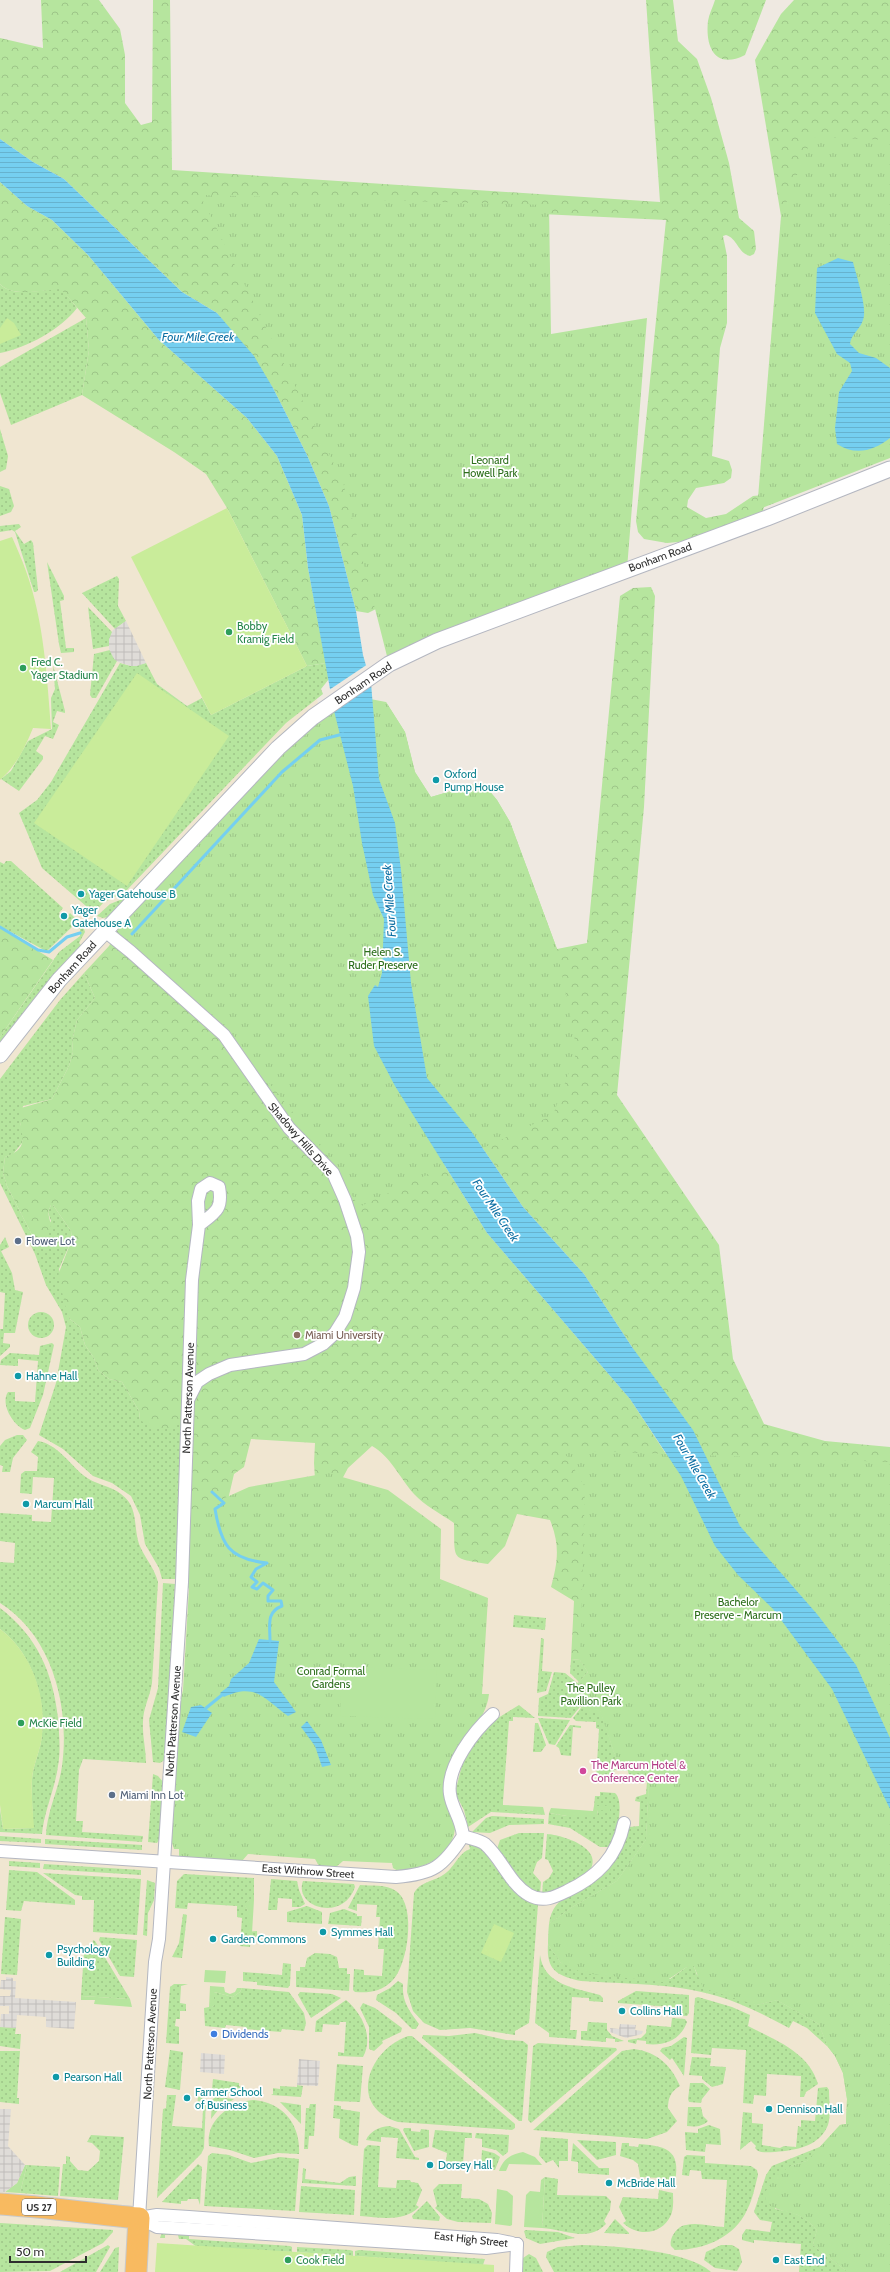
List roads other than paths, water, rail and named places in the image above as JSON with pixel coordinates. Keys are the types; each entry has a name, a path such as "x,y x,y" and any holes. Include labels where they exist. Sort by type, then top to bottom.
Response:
{"highway":[{"name":"East High Street","path":"0,2204 58,2208 78,2213 140,2218"},
{"name":"East High Street","path":"0,2212 57,2216 78,2213"},
{"path":"136,2272 140,2218"}],"street":[{"name":"Bonham Road","path":"0,1055 59,980 278,748 326,708 389,664 455,634 760,520 890,469"},
{"name":"Shadowy Hills Drive","path":"105,931 131,952 224,1035 289,1128 332,1173 345,1200 357,1236 359,1252 354,1288 344,1317 335,1333 323,1344 304,1354 230,1365 209,1374 197,1382 188,1399"},
{"name":"North Patterson Avenue","path":"140,2218 155,1962 160,1939 163,1862 182,1582 192,1280 199,1225"},
{"path":"493,1714 471,1737 455,1768 450,1785 451,1801 459,1815 463,1836 485,1844 522,1891 541,1899 554,1898 586,1882 608,1860 622,1835 624,1823"},
{"name":"East Withrow Street","path":"0,1851 396,1877 420,1875 439,1866 452,1852 463,1836"},
{"name":"East High Street","path":"140,2218 157,2215 498,2240 517,2244 516,2272"}],"water":[{"name":"Four Mile Creek","path":"0,139 33,162 64,179 182,292 217,313 254,356 273,388 307,455 329,506 356,611 363,655 371,683 379,779 395,823 401,870 411,983 427,1078 471,1131 523,1207 584,1274 632,1347 693,1430 740,1526 817,1614 856,1665 890,1738 890,1809 832,1689 773,1609 738,1575 715,1546 681,1476 630,1399 487,1233 395,1086 374,1046 368,996 375,985 378,987 382,973 384,919 373,895 362,843 353,786 334,711 308,568 302,515 277,456 247,418 159,340 88,255 52,220 27,206 0,182"},
{"path":"838,258 853,262 864,308 863,320 860,327 852,337 850,344 859,353 876,358 890,368 890,438 871,449 857,451 844,448 837,444 835,428 839,392 852,371 850,363 837,354 815,313 817,268"},
{"path":"259,1639 279,1641 274,1682 296,1712 288,1716 259,1694 244,1691 224,1697 220,1693 229,1686 231,1679 249,1663"},
{"path":"201,1705 212,1713 196,1737 182,1732 191,1707"},
{"path":"307,1721 321,1740 331,1765 322,1767 315,1746 301,1727"}],"waterway":[{"path":"132,934 282,772 320,740 343,734"},
{"path":"0,927 38,950 49,952 67,937 80,933"},
{"path":"212,1492 224,1503 215,1509 220,1532 229,1548 235,1554 244,1558 267,1563 256,1569 251,1577 257,1582 252,1587 257,1589 263,1583 273,1590 268,1596 268,1601 281,1601 282,1606 271,1615 270,1641"},
{"path":"206,1708 222,1695"}],"place":[{"name":"Bobby Kramig Field","path":"229,632"},
{"name":"Fred C. Yager Stadium","path":"23,668"},
{"name":"Oxford Pump House","path":"436,780"},
{"name":"Yager Gatehouse B","path":"81,894"},
{"name":"Yager Gatehouse A","path":"64,916"},
{"name":"Flower Lot","path":"18,1241"},
{"name":"Miami University","path":"297,1335"},
{"name":"Hahne Hall","path":"18,1376"},
{"name":"Marcum Hall","path":"26,1504"},
{"name":"McKie Field","path":"21,1723"},
{"name":"The Marcum Hotel & Conference Center","path":"583,1771"},
{"name":"Miami Inn Lot","path":"112,1795"},
{"name":"Symmes Hall","path":"323,1932"},
{"name":"Garden Commons","path":"213,1939"},
{"name":"Psychology Building","path":"49,1955"},
{"name":"Collins Hall","path":"622,2011"},
{"name":"Dividends","path":"214,2034"},
{"name":"Pearson Hall","path":"56,2077"},
{"name":"Farmer School of Business","path":"187,2098"},
{"name":"Dennison Hall","path":"769,2109"},
{"name":"Dorsey Hall","path":"430,2165"},
{"name":"McBride Hall","path":"609,2183"},
{"name":"Cook Field","path":"288,2260"},
{"name":"East End","path":"776,2260"}],"park label":[{"name":"Leonard Howell Park","path":"490,466"},
{"name":"Helen S. Ruder Preserve","path":"383,958"},
{"name":"Bachelor Preserve - Marcum","path":"738,1608"},
{"name":"Conrad Formal Gardens","path":"331,1677"},
{"name":"The Pulley Pavillion Park","path":"591,1694"}]}
